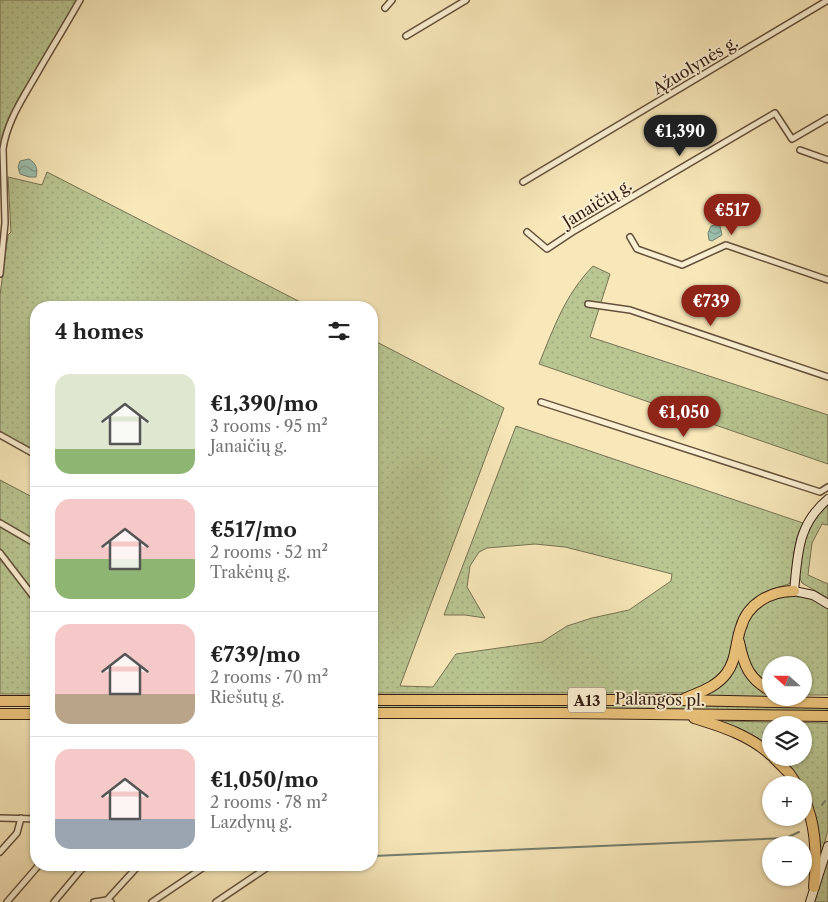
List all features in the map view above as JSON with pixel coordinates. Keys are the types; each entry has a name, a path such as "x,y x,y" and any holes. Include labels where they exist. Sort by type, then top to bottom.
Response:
{"highway":[{"path":"680,700 712,687 723,678 734,660 743,622 755,605 772,594 794,590"},
{"path":"739,638 745,666 762,686"},
{"name":"Palangos pl.","path":"378,700 762,701"},
{"path":"0,701 30,701"},
{"name":"Palangos pl.","path":"812,702 828,703"},
{"name":"Palangos pl.","path":"378,713 828,716"},
{"path":"0,714 30,714"},
{"path":"681,714 735,731 762,748"},
{"path":"782,766 790,776"},
{"path":"812,824 815,840 816,868 814,888"}],"main road":[{"path":"828,499 814,513 803,532 797,555 794,590 813,595 828,604"},
{"path":"810,902 828,846"}],"street":[{"path":"0,274 5,223 3,149 8,126 80,0"},
{"path":"385,8 392,0"},
{"path":"406,36 466,0"},
{"name":"Ąžuolynės g.","path":"523,182 828,0"},
{"name":"Janaičių g.","path":"527,232 547,249 574,230 775,113 792,139 828,118"},
{"path":"800,150 828,160"},
{"path":"630,237 637,249 682,265 726,245 828,280"},
{"path":"588,304 630,310 828,377"},
{"path":"541,402 820,492 828,487"},
{"path":"0,436 30,452"},
{"path":"0,523 30,540"},
{"path":"0,553 30,592"},
{"path":"0,818 30,819"},
{"path":"0,852 17,833 21,818"},
{"path":"8,902 33,871"},
{"path":"54,902 80,871"},
{"path":"94,902 109,901 134,871"},
{"path":"152,902 198,871"},
{"path":"216,902 263,871"}],"green space":[{"path":"0,0 77,0 17,101 5,127 0,151"},
{"path":"47,172 298,301 30,301 30,449 0,432 0,295 8,235 11,232 8,177 42,185"},
{"path":"593,266 610,274 590,337 828,415 828,464 539,364 555,324 568,300 583,277"},
{"path":"378,343 504,408 400,686 433,687 456,654 542,642 567,626 629,610 671,581 672,574 565,547 535,544 487,548 479,552 470,566 467,587 485,618 465,615 444,615 516,426 803,523 797,538 789,584 772,589 755,599 732,655 718,678 691,692 378,693"},
{"path":"0,480 30,496 30,587 0,548"},
{"path":"828,505 828,525 822,524 812,543 808,575 828,584 828,598 802,583 799,568 801,548 808,530 816,516"},
{"path":"0,559 30,597 30,694 0,694"},
{"path":"793,594 812,598 828,609 828,695 812,695 812,656 762,656 762,681 754,672 745,648 744,636 746,626 751,616 759,608 780,597"},
{"path":"738,654 762,683 762,698 701,696"},
{"path":"378,704 828,707 828,712 619,709 378,709"},
{"path":"718,721 762,722 762,742 746,732"},
{"path":"812,723 828,723 828,830 820,859 815,818 812,811 812,776 793,776 786,766 812,766"},
{"path":"828,858 828,902 814,902"}],"water":[{"path":"29,159 36,166 36,177 20,174 18,167 20,161"},
{"path":"711,226 720,226 722,235 712,241 709,240 708,233"}],"waterway":[{"path":"822,805 825,801"},
{"path":"378,856 786,838 799,832"}]}
